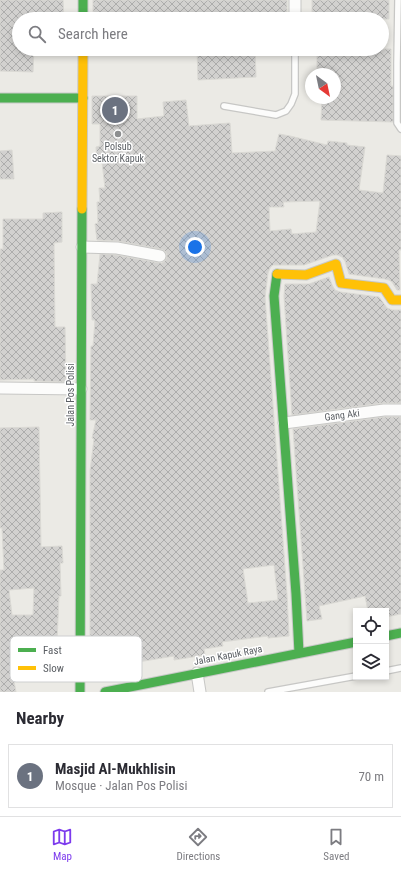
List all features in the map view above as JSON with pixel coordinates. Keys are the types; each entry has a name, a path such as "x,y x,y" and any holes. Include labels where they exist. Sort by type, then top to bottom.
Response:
{"street":[{"path":"83,0 83,12"},
{"path":"295,0 295,12"},
{"name":"Jalan Pos Polisi","path":"80,636 83,56"},
{"path":"0,98 83,98"},
{"path":"82,246 117,248 160,256"},
{"path":"299,653 274,296 278,274 306,275 336,264 341,283 384,288 392,300 401,300"},
{"path":"0,388 81,389"},
{"name":"Gang Aki","path":"284,423 384,410 401,410"},
{"path":"389,635 401,633"},
{"name":"Jalan Kapuk Raya","path":"105,692 120,690 197,672 353,643"},
{"path":"197,672 200,692"},
{"name":"Jalan Pos Polisi","path":"80,682 80,692"}],"lane":[{"path":"398,0 399,64 397,124 401,129"},
{"path":"224,106 276,115 286,111 295,94 295,56"},
{"path":"389,670 401,668"},
{"path":"268,692 353,677"}],"building":[{"path":"0,0 63,0 64,12 12,12 12,56 34,56 33,72 0,71"},
{"path":"93,0 287,0 287,12 93,12"},
{"path":"312,0 389,0 389,12 312,12"},
{"path":"389,49 391,49 393,122 321,120 322,104 341,104 341,68 317,68 317,56 389,56"},
{"path":"197,56 255,56 256,77 198,80"},
{"path":"92,96 137,96 137,119 164,116 163,102 186,100 189,126 230,123 232,153 275,151 279,134 327,145 328,141 365,147 359,190 383,193 387,155 401,156 401,250 399,250 400,290 397,290 389,280 349,274 345,261 338,255 333,255 304,265 273,265 268,273 265,297 289,636 268,638 268,636 222,642 223,646 204,649 205,655 174,660 174,656 142,661 142,636 90,636 90,471 94,439 92,438 96,420 90,420 91,346 93,346 95,320 92,320 91,284 97,284 100,254 116,255 159,263 165,261 167,257 165,251 161,249 118,241 97,240 95,224 98,223 97,202 100,202 99,188 105,188 102,162 97,162 96,147 100,146 100,124 92,124","holes":["320,201 316,232 292,234 291,229 270,231 269,207 284,207 283,202","274,565 278,600 248,603 243,569"]},
{"path":"12,150 14,179 0,179 0,151"},
{"path":"62,212 62,242 54,243 55,327 65,327 66,382 34,381 34,379 0,380 0,249 3,249 3,219 43,219 43,213"},
{"path":"329,277 335,290 379,297 387,308 392,310 401,310 401,403 383,403 292,415 284,296 285,284 309,284"},
{"path":"384,417 401,417 401,614 389,616 389,608 367,608 365,596 319,606 322,619 307,621 293,429"},
{"path":"39,427 41,547 62,546 63,563 60,563 61,596 59,596 57,636 10,636 10,682 14,682 16,692 0,692 0,570 4,570 2,528 0,528 0,428","holes":["34,588 33,615 12,615 9,590"]}],"traffic: fast":[{"path":"83,0 83,12"},
{"path":"0,98 83,98"},
{"path":"80,636 82,209"},
{"path":"277,274 274,296 299,653"},
{"path":"389,635 401,633"},
{"path":"105,692 353,643"},
{"path":"80,682 80,692"}],"traffic: slow":[{"path":"82,209 83,56"},
{"path":"277,274 306,275 336,264 341,283 384,288 392,300 401,300"}],"place":[{"name":"Masjid Al-Mukhlisin","path":"115,110"},
{"name":"Polsub Sektor Kapuk","path":"118,134"}]}
